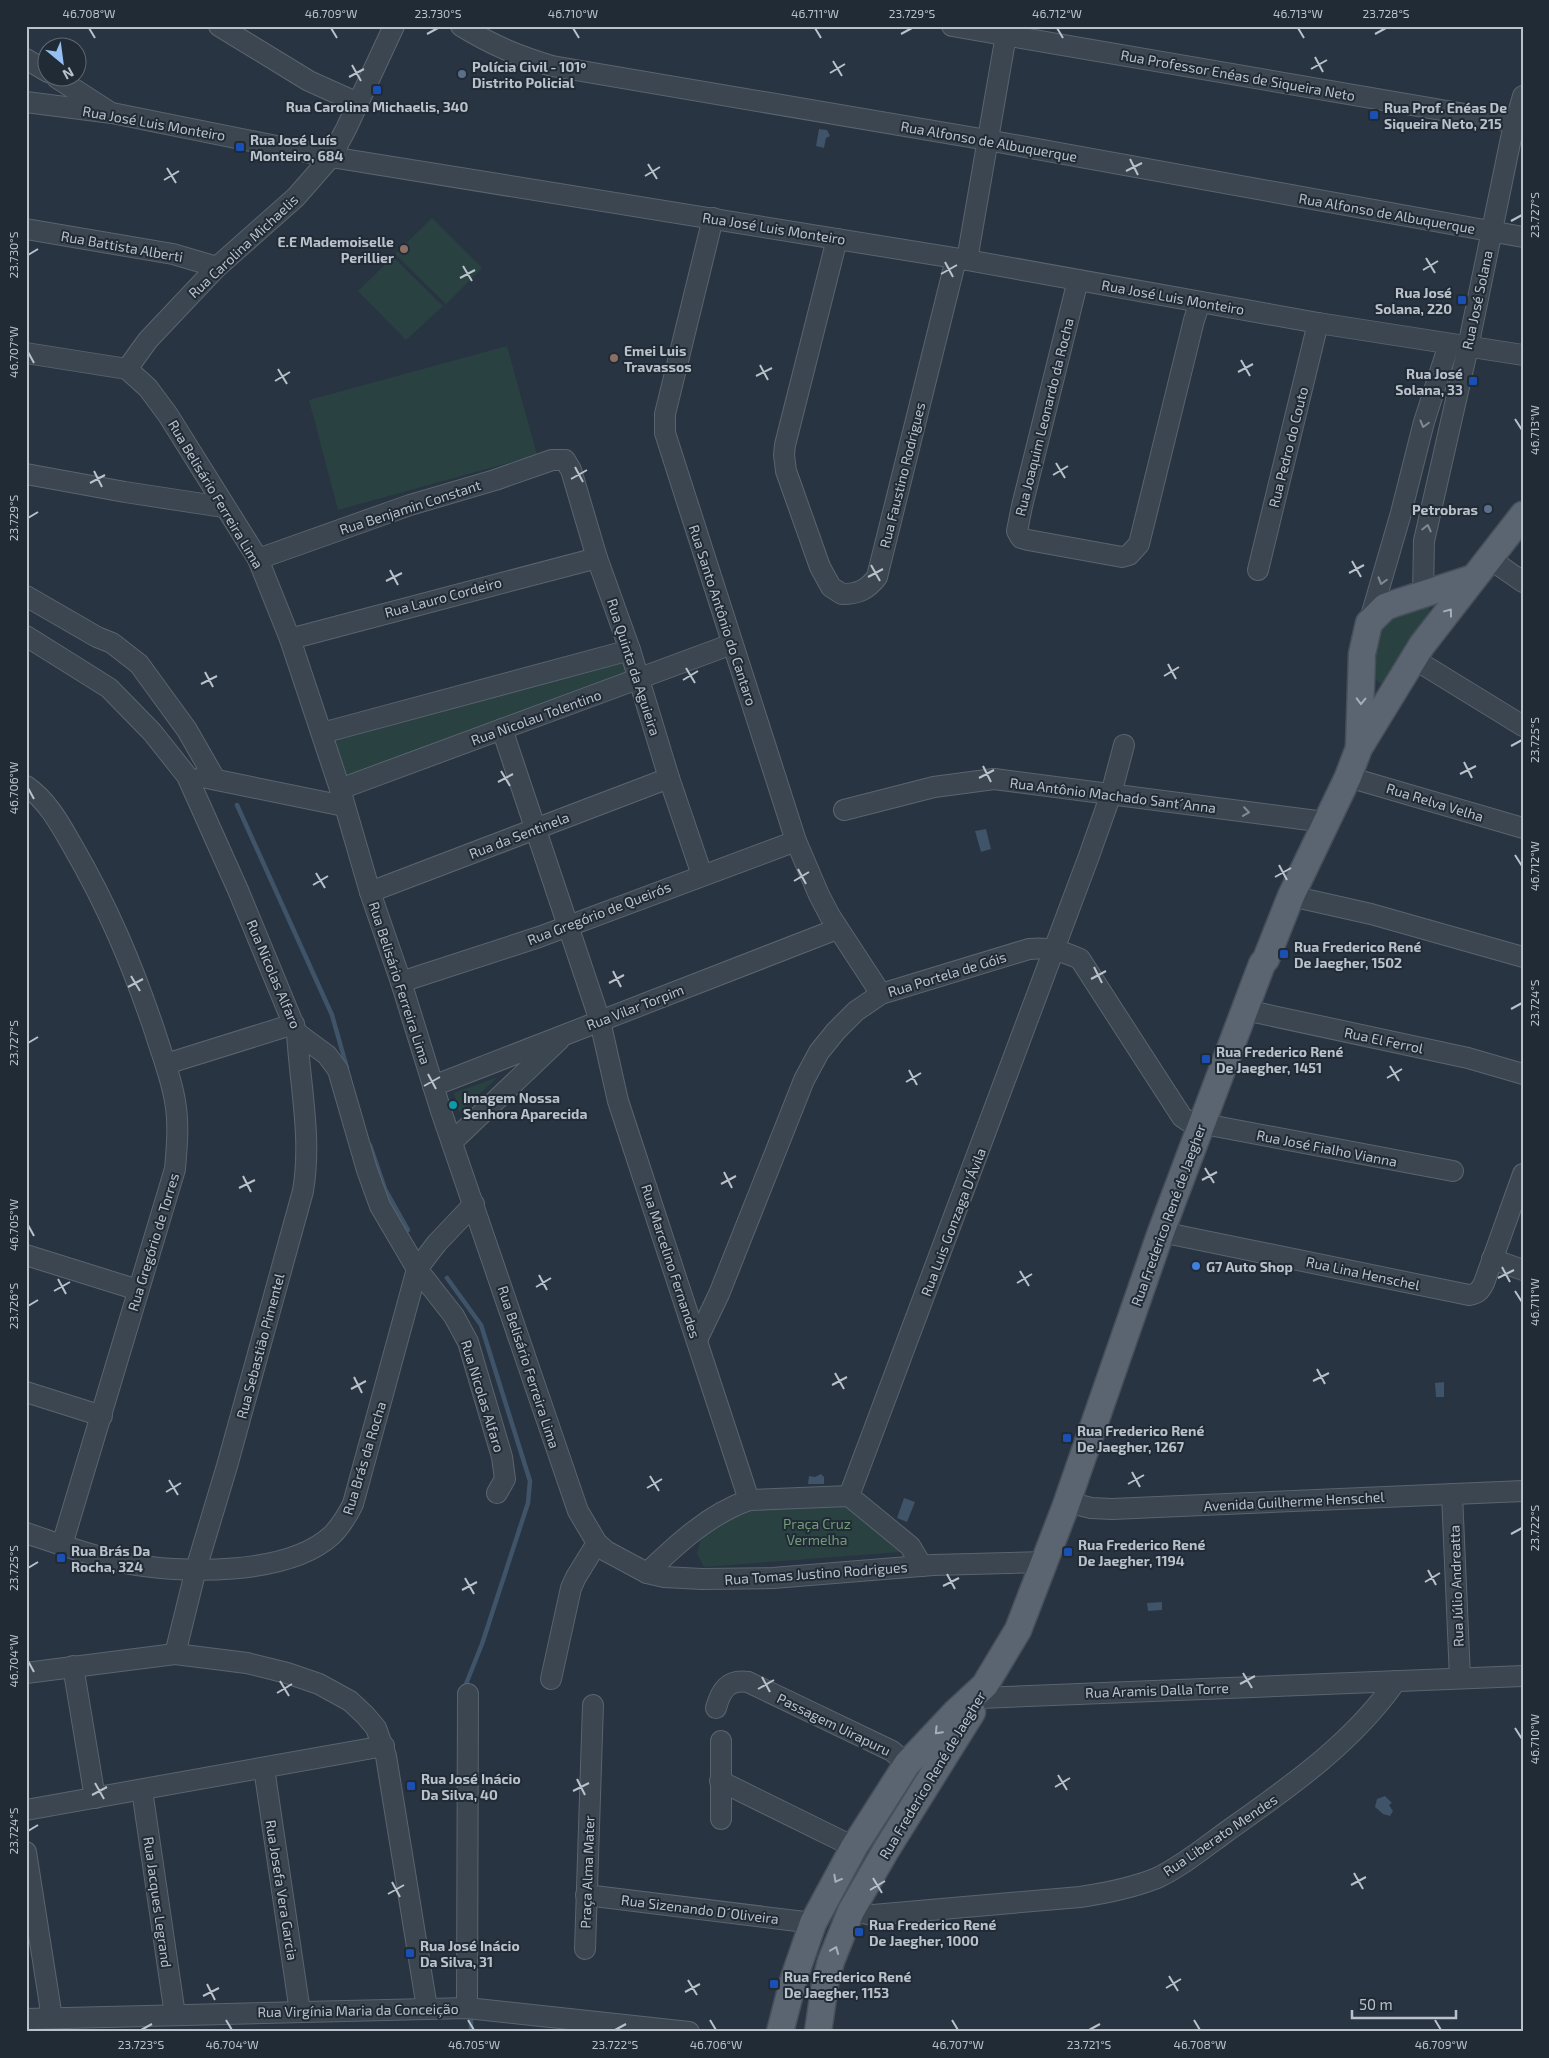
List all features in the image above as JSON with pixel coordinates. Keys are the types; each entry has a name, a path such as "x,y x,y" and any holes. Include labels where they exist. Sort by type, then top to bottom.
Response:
{"main road":[{"name":"Rua Frederico René de Jaegher","path":"818,2032 830,1961 851,1911 1018,1630 1067,1502 1161,1232 1262,964 1266,959 1325,822 1348,777 1359,748 1413,661 1523,516"},
{"path":"1369,623 1385,608 1481,569"},
{"path":"1362,654 1372,676 1383,684 1396,684 1413,661 1423,594"},
{"name":"Rua Frederico René de Jaegher","path":"1359,748 1362,654 1369,623"},
{"name":"Rua Frederico René de Jaegher","path":"780,2032 794,1978 813,1924 854,1847 907,1764 979,1693"},
{"path":"907,1764 917,1777 923,1790"}],"street":[{"path":"219,26 309,81 358,103"},
{"name":"Rua Carolina Michaelis","path":"127,369 148,340 217,267 296,197 331,157 394,26"},
{"name":"Rua Alfonso de Albuquerque","path":"462,26 491,44 518,56 552,66 987,140 1523,237"},
{"name":"Rua Professor Enéas de Siqueira Neto","path":"956,26 1519,124"},
{"name":"Rua Faustino Rodrigues","path":"837,238 796,397 784,455 786,471 820,567 831,587 842,594 862,592 877,577 961,259 987,140 1006,35"},
{"path":"26,59 38,66"},
{"path":"73,88 112,113"},
{"name":"Rua José Solana","path":"1423,594 1424,541 1458,345 1492,232 1519,124 1523,96"},
{"name":"Rua José Luis Monteiro","path":"26,102 112,113 331,157 837,238 1318,323 1523,355"},
{"name":"Rua Santo Antônio do Cantaro","path":"713,218 665,414 664,426 668,449 796,841 818,895 837,929 881,994"},
{"name":"Rua Battista Alberti","path":"26,229 173,254 217,267"},
{"name":"Rua Joaquim Leonardo da Rocha","path":"1078,280 1017,531 1022,538 1028,540 1122,557 1130,555 1139,544 1200,302"},
{"name":"Rua Pedro do Couto","path":"1258,570 1318,323"},
{"path":"1369,623 1401,514 1424,422 1458,345"},
{"path":"26,354 127,369"},
{"name":"Rua Belisário Ferreira Lima","path":"127,369 148,388 168,414 223,507 258,560 290,639 322,733 370,892 452,1142 578,1511 587,1530 597,1543"},
{"name":"Rua Benjamin Constant","path":"258,560 410,504 495,480 552,460 565,460"},
{"name":"Rua Quinta da Aguieira","path":"565,460 571,470 597,558 630,650 669,778 702,875"},
{"path":"26,474 223,507"},
{"name":"Rua Lauro Cordeiro","path":"290,639 597,558"},
{"path":"1481,569 1523,582"},
{"path":"26,596 112,644 139,664 187,730 215,779"},
{"name":"Rua Nicolas Alfaro","path":"26,636 109,688 152,732 187,776 238,890 295,1028 323,1051 338,1070 375,1195 388,1222 418,1269 454,1316 468,1342 502,1457 505,1479 497,1493"},
{"name":"Rua Nicolau Tolentino","path":"342,798 502,729 732,644"},
{"path":"322,733 630,650"},
{"path":"1413,661 1523,726"},
{"name":"Rua Marcelino Fernandes","path":"502,729 600,1021 618,1101 749,1500"},
{"name":"Rua Luis Gonzaga D'Ávila","path":"849,1496 1055,949 1111,794 1124,745"},
{"path":"187,776 215,779 237,785 342,798"},
{"name":"Rua Relva Velha","path":"1348,777 1523,828"},
{"name":"Rua da Sentinela","path":"370,892 669,778"},
{"name":"Rua Antônio Machado Sant´Anna","path":"844,810 934,787 982,779 994,779 1325,822"},
{"name":"Rua Gregório de Torres","path":"26,786 47,805 63,829 112,919 137,978 166,1064 175,1100 177,1118 175,1168 62,1546"},
{"name":"Rua Gregório de Queirós","path":"401,982 569,926 796,841"},
{"path":"1292,896 1371,914 1523,957"},
{"name":"Rua Vilar Torpim","path":"434,1086 837,929"},
{"name":"Rua Portela de Góis","path":"697,1340 719,1294 804,1080 819,1052 836,1032 856,1011 881,994 1029,950 1055,949 1080,959 1182,1117 1188,1121 1201,1124"},
{"name":"Rua El Ferrol","path":"1245,1010 1468,1058 1523,1074"},
{"path":"166,1064 295,1028"},
{"name":"Rua Sebastião Pimentel","path":"175,1654 196,1570 227,1466 303,1191 306,1172 306,1115 295,1028"},
{"path":"452,1142 566,1034"},
{"name":"Rua José Fialho Vianna","path":"1201,1124 1454,1171"},
{"path":"1523,1174 1492,1259 1523,1270"},
{"name":"Rua Brás da Rocha","path":"26,1534 62,1546 127,1563 158,1568 196,1570 275,1563 291,1558 322,1543 341,1525 352,1504 418,1269 437,1243 474,1204"},
{"name":"Rua Lina Henschel","path":"1161,1232 1469,1295 1477,1293 1484,1283 1492,1259"},
{"path":"26,1255 138,1290"},
{"path":"26,1392 102,1416"},
{"name":"Avenida Guilherme Henschel","path":"1067,1502 1091,1508 1112,1509 1523,1491"},
{"name":"Rua Júlio Andreatta","path":"1452,1494 1460,1678"},
{"path":"647,1573 697,1529 728,1509 749,1500 849,1496 910,1546 922,1566"},
{"path":"551,1679 571,1588 597,1543"},
{"name":"Rua Tomas Justino Rodrigues","path":"597,1543 615,1557 647,1573 683,1579 773,1578 922,1566 1045,1562"},
{"path":"26,1673 175,1654 247,1663 287,1673 320,1684 350,1701 376,1728 384,1746 428,2008"},
{"path":"73,1666 95,1798"},
{"name":"Rua Aramis Dalla Torre","path":"979,1693 1523,1676"},
{"name":"Rua Liberato Mendes","path":"851,1911 874,1915 1080,1897 1110,1893 1137,1886 1158,1877 1188,1860 1315,1768 1368,1717 1396,1681"},
{"name":"Passagem Uirapuru","path":"716,1708 721,1692 725,1687 739,1682 748,1682 892,1751 907,1764"},
{"path":"467,2008 468,1694"},
{"name":"Praça Alma Mater","path":"585,1949 593,1705"},
{"path":"721,1741 721,1819"},
{"path":"26,1810 384,1746"},
{"name":"Rua Josefa Vera Garcia","path":"264,1768 300,2012"},
{"path":"720,1780 854,1847"},
{"name":"Rua Jacques Legrand","path":"142,1790 175,2015"},
{"path":"26,1852 52,2018"},
{"name":"Rua Sizenando D´Oliveira","path":"586,1895 813,1924"},
{"name":"Rua Virgínia Maria da Conceição","path":"26,2019 467,2008 689,2032"}],"green space":[{"path":"432,218 482,268 446,304 395,254"},
{"path":"393,257 443,306 406,340 358,291"},
{"path":"507,346 537,455 338,510 309,400"},
{"path":"1426,593 1431,615 1383,685 1371,677 1370,623"},
{"path":"620,657 627,675 346,778 331,736"},
{"path":"498,1077 459,1112 454,1093"},
{"name":"Praça Cruz Vermelha","path":"841,1504 854,1510 901,1552 704,1567 697,1553 701,1538 738,1513 752,1508"}],"water":[{"path":"819,129 827,130 830,136 826,138 824,148 816,146"},
{"path":"986,829 991,849 981,852 975,831"},
{"path":"1444,1382 1444,1397 1436,1397 1435,1383"},
{"path":"821,1474 824,1477 824,1484 808,1484 809,1476 815,1477"},
{"path":"904,1498 915,1502 907,1522 897,1518"},
{"path":"1162,1602 1162,1610 1148,1611 1147,1603"},
{"path":"1385,1796 1392,1803 1389,1805 1393,1811 1390,1816 1383,1814 1375,1807 1377,1799"}],"waterway":[{"path":"237,805 332,1015 347,1068"},
{"path":"370,1145 385,1189 408,1230"},
{"path":"447,1278 481,1325 530,1481 528,1503 482,1644 464,1689"},
{"path":"471,2014 471,2032"}],"place":[{"name":"Polícia Civil - 101º Distrito Policial","path":"462,74"},
{"name":"Rua Carolina Michaelis, 340","path":"377,90"},
{"name":"Rua Prof. Enéas De Siqueira Neto, 215","path":"1374,115"},
{"name":"Rua José Luís Monteiro, 684","path":"240,147"},
{"name":"E.E Mademoiselle Perillier","path":"404,249"},
{"name":"Rua José Solana, 220","path":"1462,300"},
{"name":"Emei Luis Travassos","path":"614,358"},
{"name":"Rua José Solana, 33","path":"1473,381"},
{"name":"Petrobras","path":"1488,509"},
{"name":"Rua Frederico René De Jaegher, 1502","path":"1284,954"},
{"name":"Rua Frederico René De Jaegher, 1451","path":"1206,1059"},
{"name":"Imagem Nossa Senhora Aparecida","path":"453,1105"},
{"name":"G7 Auto Shop","path":"1196,1266"},
{"name":"Rua Frederico René De Jaegher, 1267","path":"1067,1438"},
{"name":"Rua Frederico René De Jaegher, 1194","path":"1068,1552"},
{"name":"Rua Brás Da Rocha, 324","path":"61,1558"},
{"name":"Rua José Inácio Da Silva, 40","path":"411,1786"},
{"name":"Rua Frederico René De Jaegher, 1000","path":"859,1932"},
{"name":"Rua José Inácio Da Silva, 31","path":"410,1953"},
{"name":"Rua Frederico René De Jaegher, 1153","path":"774,1984"}]}
